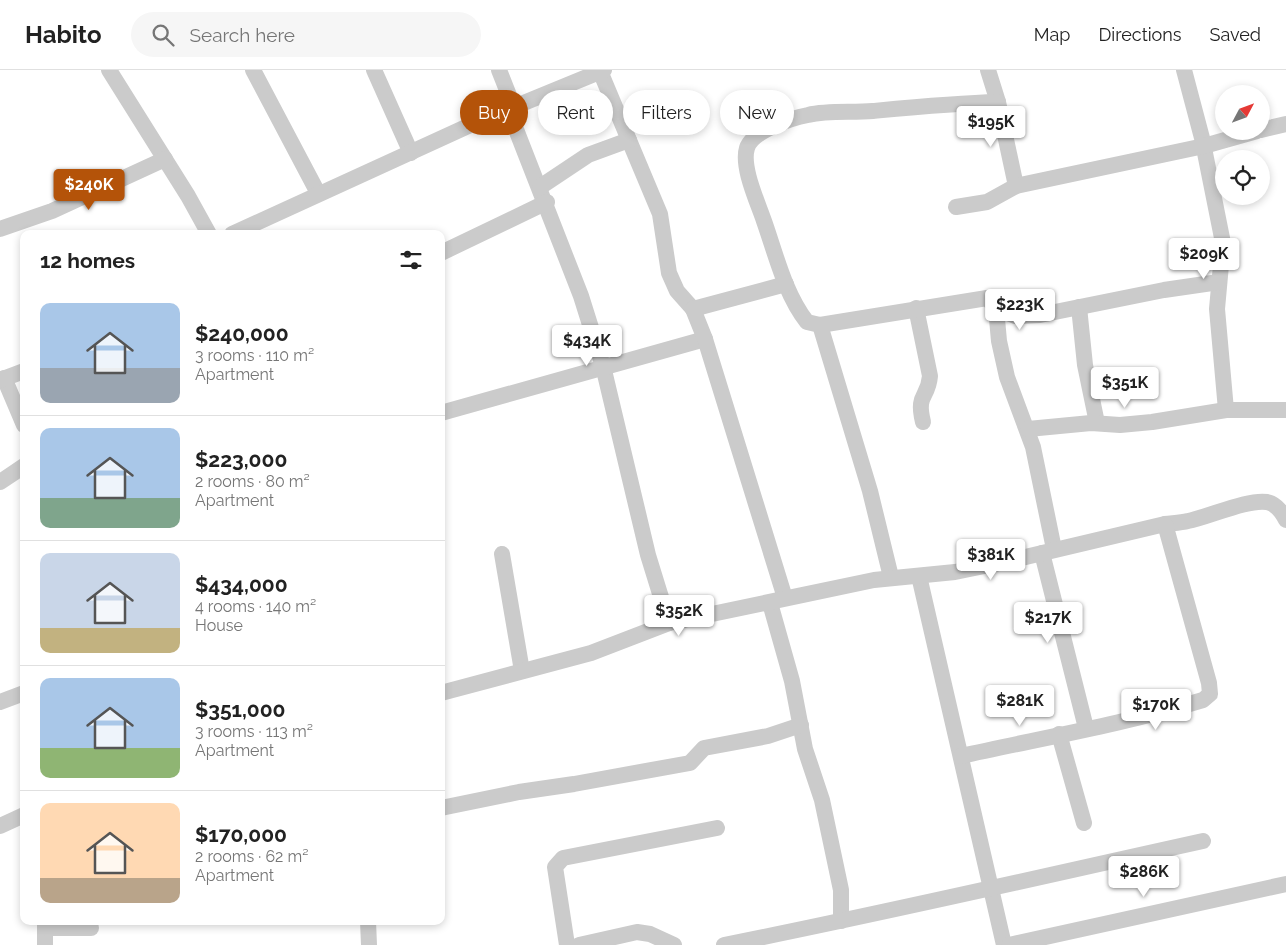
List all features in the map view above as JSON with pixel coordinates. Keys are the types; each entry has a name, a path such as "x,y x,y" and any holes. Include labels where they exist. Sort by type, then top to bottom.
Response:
{"street":[{"path":"109,70 207,230"},
{"path":"253,70 318,193"},
{"path":"374,70 411,154"},
{"path":"499,70 505,90"},
{"path":"988,70 998,102 1016,186"},
{"path":"1184,70 1204,146 1223,243 1223,261 1219,282 1218,326 1226,410"},
{"path":"528,101 602,71 660,214 669,273 677,291 693,309 705,339 778,600 805,749 822,800 841,890 841,922"},
{"path":"998,102 937,104 871,111 810,114 784,121 752,140 746,156 750,180 786,284 808,322 820,325 987,298 996,308 1015,316 1040,315 1219,282"},
{"path":"1270,128 1286,124"},
{"path":"240,230 318,193 460,131"},
{"path":"521,135 581,296 603,366 648,555 669,623"},
{"path":"445,251 544,195 588,156 629,140"},
{"path":"956,208 987,202 1016,186 1225,140"},
{"path":"0,229 52,211 164,159"},
{"path":"693,309 786,284"},
{"path":"1079,307 1085,365 1097,423"},
{"path":"916,308 930,376 930,383 920,399 919,408 923,422"},
{"path":"996,308 998,335 1007,377 1028,429 1048,551 1086,728"},
{"path":"820,325 870,491 891,577"},
{"path":"445,412 603,366 705,339"},
{"path":"20,372 2,379 20,417"},
{"path":"1028,429 1097,423 1120,425 1152,422 1226,410 1286,410"},
{"path":"0,482 20,469"},
{"path":"445,692 591,653 669,623 778,600 891,577 955,572 1165,524 1188,521 1255,503 1268,502 1282,512 1286,520"},
{"path":"961,756 1086,728 1148,717 1203,700 1210,694 1209,683 1165,524"},
{"path":"502,554 522,671"},
{"path":"919,576 1004,945"},
{"path":"0,702 20,694"},
{"path":"445,807 519,792 584,783 690,763 704,748 768,736 801,725"},
{"path":"1059,734 1084,823"},
{"path":"0,826 20,817"},
{"path":"567,945 555,867 563,858 717,828"},
{"path":"724,945 919,906 992,887 1203,841"},
{"path":"1009,945 1286,884"},
{"path":"45,945 45,925 91,928"},
{"path":"368,925 369,945"},
{"path":"579,945 637,932 650,934 674,945"}]}
